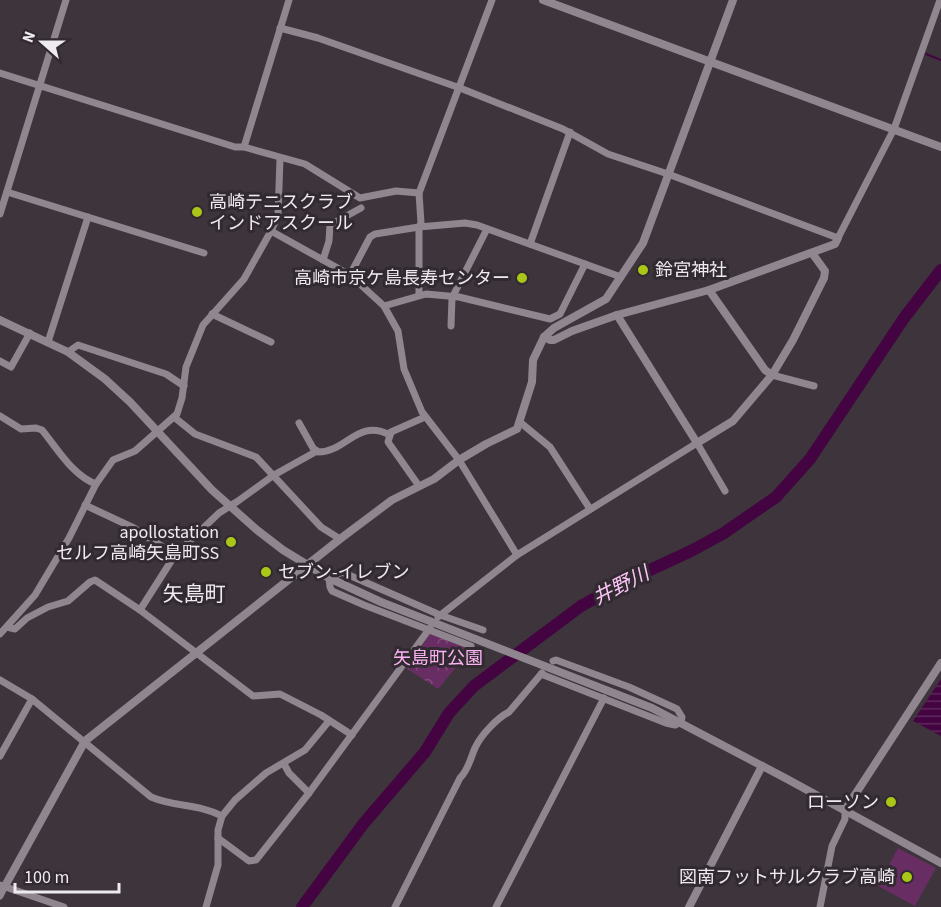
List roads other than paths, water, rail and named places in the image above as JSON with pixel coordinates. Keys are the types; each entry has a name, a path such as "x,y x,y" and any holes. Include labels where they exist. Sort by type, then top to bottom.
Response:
{"street":[{"path":"0,214 66,0"},
{"path":"244,147 290,0"},
{"path":"419,294 419,227 421,223 419,193 492,0"},
{"path":"543,0 941,147"},
{"path":"0,896 3,885 85,741 392,500 435,479 459,460 513,432 521,423 524,404 532,382 533,360 544,337 554,327 606,299 643,243 733,0"},
{"path":"544,337 554,340 617,315 709,290 835,244 894,129 940,0"},
{"path":"280,28 318,38 460,88 570,132 608,154 838,238"},
{"path":"0,73 235,147 272,153 280,159 305,164 360,198 396,191 419,193"},
{"path":"530,244 570,132"},
{"path":"0,634 35,595 69,538 96,484 114,460 135,451 174,417 182,401 186,367 203,325 244,279 278,215 280,159"},
{"path":"7,192 204,253"},
{"path":"323,260 329,241 330,225 361,208"},
{"path":"48,342 88,217"},
{"path":"350,275 370,237 375,234 465,223 477,225 621,277"},
{"path":"451,326 452,298 487,229"},
{"path":"271,231 350,275 384,306 398,331 404,369 425,417 459,460 517,555"},
{"path":"439,616 517,555 733,421 772,375 793,340 824,278 825,271 812,253"},
{"path":"384,306 419,294 426,294 459,297 550,320 560,314 585,264"},
{"path":"709,290 765,370 772,375 814,386"},
{"path":"212,314 271,342"},
{"path":"617,315 725,491"},
{"path":"0,320 68,352 105,380 130,402 212,490 256,530 329,578 381,602 486,644 625,696 681,722 941,863"},
{"path":"0,361 11,367 30,333"},
{"path":"68,352 78,345 166,374 184,386"},
{"path":"0,416 21,429 42,430 87,481 96,484"},
{"path":"174,417 195,434 256,457 321,527 340,539"},
{"path":"419,486 388,442 391,432 425,417"},
{"path":"299,423 317,451"},
{"path":"521,423 550,447 590,509"},
{"path":"140,610 175,555 229,505 274,475 317,451 332,451 357,434 370,429 390,435"},
{"path":"85,505 129,525 175,555"},
{"path":"329,578 342,572 439,616 483,630"},
{"path":"329,578 332,591 471,646"},
{"path":"7,627 15,629 27,618 48,607 68,601 92,580 140,610 254,696 280,694 352,735"},
{"path":"218,838 249,861 256,860 309,793 429,629"},
{"path":"553,662 556,660 629,687 677,709 682,717 681,722"},
{"path":"820,907 832,846 845,819 845,810 941,663"},
{"path":"394,907 460,778 466,772 476,745 542,674 666,723 675,725 681,722"},
{"path":"0,680 32,699 151,797 168,804 188,805 222,816"},
{"path":"496,907 604,698"},
{"path":"0,756 32,699"},
{"path":"206,907 218,865 218,838 222,816 266,773 305,750 329,721"},
{"path":"284,764 289,773 309,793"},
{"path":"689,907 762,766"},
{"path":"3,885 64,907"}],"waterway":[{"path":"926,54 941,60"},
{"name":"井野川","path":"302,907 364,823 425,752 449,713 474,686 581,606 624,582 724,533 776,497 810,459 904,318 941,270"}],"place":[{"name":"高崎テニスクラブ インドアスクール","path":"197,212"},
{"name":"鈴宮神社","path":"643,270"},
{"name":"高崎市京ケ島長寿センター","path":"522,278"},
{"name":"apollostation セルフ高崎矢島町SS","path":"231,542"},
{"name":"セブン-イレブン","path":"266,572"},
{"name":"ローソン","path":"891,802"},
{"name":"図南フットサルクラブ高崎","path":"907,877"}],"district":[{"name":"矢島町","path":"194,594"}],"park label":[{"name":"矢島町公園","path":"438,658"}]}
